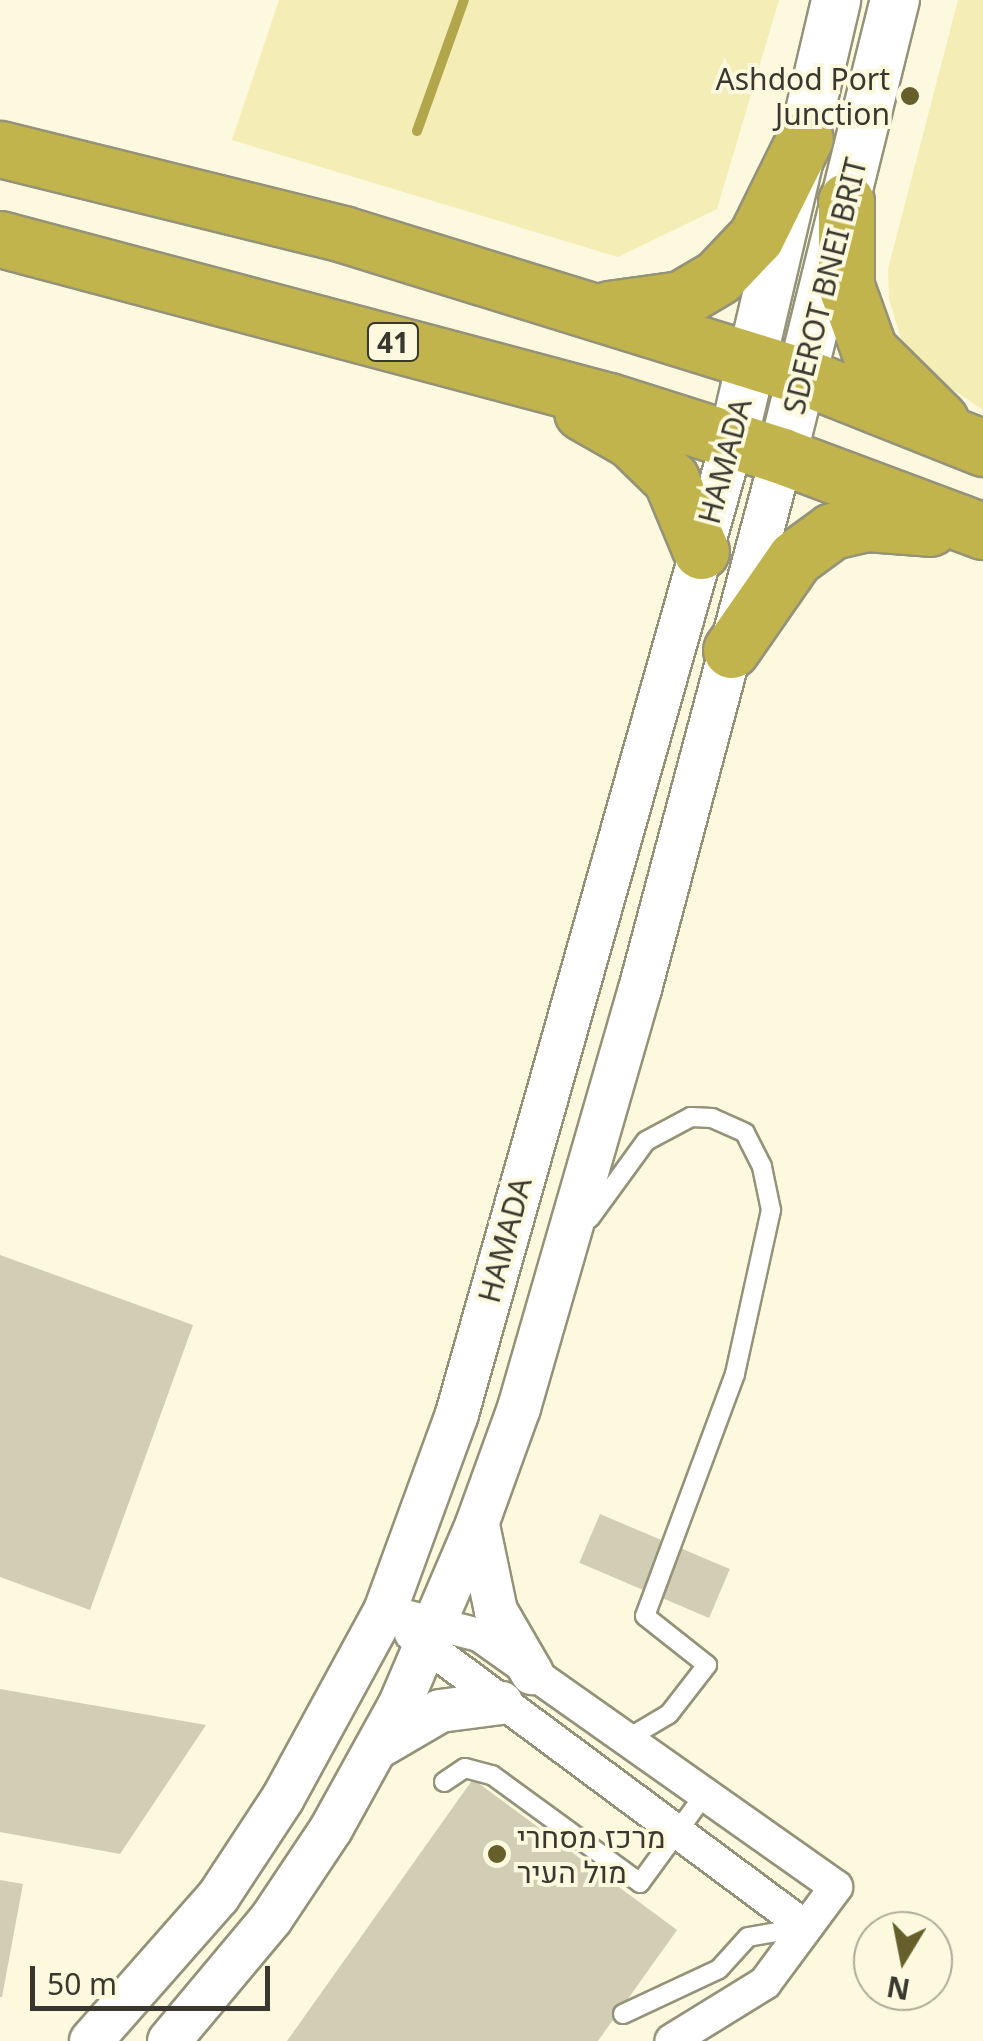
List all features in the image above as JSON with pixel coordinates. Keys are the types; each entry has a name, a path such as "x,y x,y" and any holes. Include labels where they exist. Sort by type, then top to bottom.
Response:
{"highway":[{"path":"574,308 637,310 681,300 718,277 756,238 804,138"},
{"path":"0,150 343,234 805,377 972,443"},
{"path":"846,201 846,286 869,350 972,443"},
{"name":"41","path":"0,238 518,376 758,448 983,532"},
{"path":"518,376 631,440 672,479 701,550"},
{"path":"731,650 795,558 832,531 867,523 913,524 983,540"}],"main road":[{"name":"SDEROT BNEI BRIT","path":"751,360 836,0"},
{"name":"SDEROT BNEI BRIT","path":"758,448 805,377 896,0"},
{"name":"HAMADA","path":"751,360 758,448"}],"street":[{"name":"HAMADA","path":"91,2041 218,1897 284,1798 385,1611 457,1414 701,550 758,448"},
{"name":"HAMADA","path":"169,2041 271,1919 377,1749 433,1634 478,1524 562,1260 731,650 758,448"},
{"path":"478,1524 496,1610 532,1672"},
{"path":"385,1611 433,1634 502,1703 806,1927"},
{"path":"433,1634 479,1635 836,1886 765,1983 671,2041"},
{"path":"377,1749 440,1710 502,1703"}],"lane":[{"path":"562,1260 627,1163 668,1125 712,1118 745,1133 755,1148 768,1188 768,1241 735,1374 645,1616 707,1665 669,1714 627,1739"},
{"path":"444,1782 466,1768 492,1775 640,1884 705,1794"},
{"path":"623,2014 719,1969 748,1937 806,1927"}],"shaded area":[{"path":"279,0 779,0 717,209 618,257 232,140"},
{"path":"958,0 983,0 983,410 907,358 889,299 888,269"}],"building":[{"path":"0,1255 193,1325 90,1610 0,1577"},
{"path":"600,1514 730,1569 709,1618 579,1563"},
{"path":"0,1689 206,1725 120,1854 0,1832"},
{"name":"מרכז מסחרי מול העיר","path":"473,1779 677,1930 598,2041 287,2041"},
{"path":"0,1880 23,1884 2,1997 0,1997"}],"waterway":[{"path":"417,131 464,0"}],"place":[{"name":"Ashdod Port Junction","path":"910,96"},
{"name":"מרכז מסחרי מול העיר","path":"497,1854"}]}
